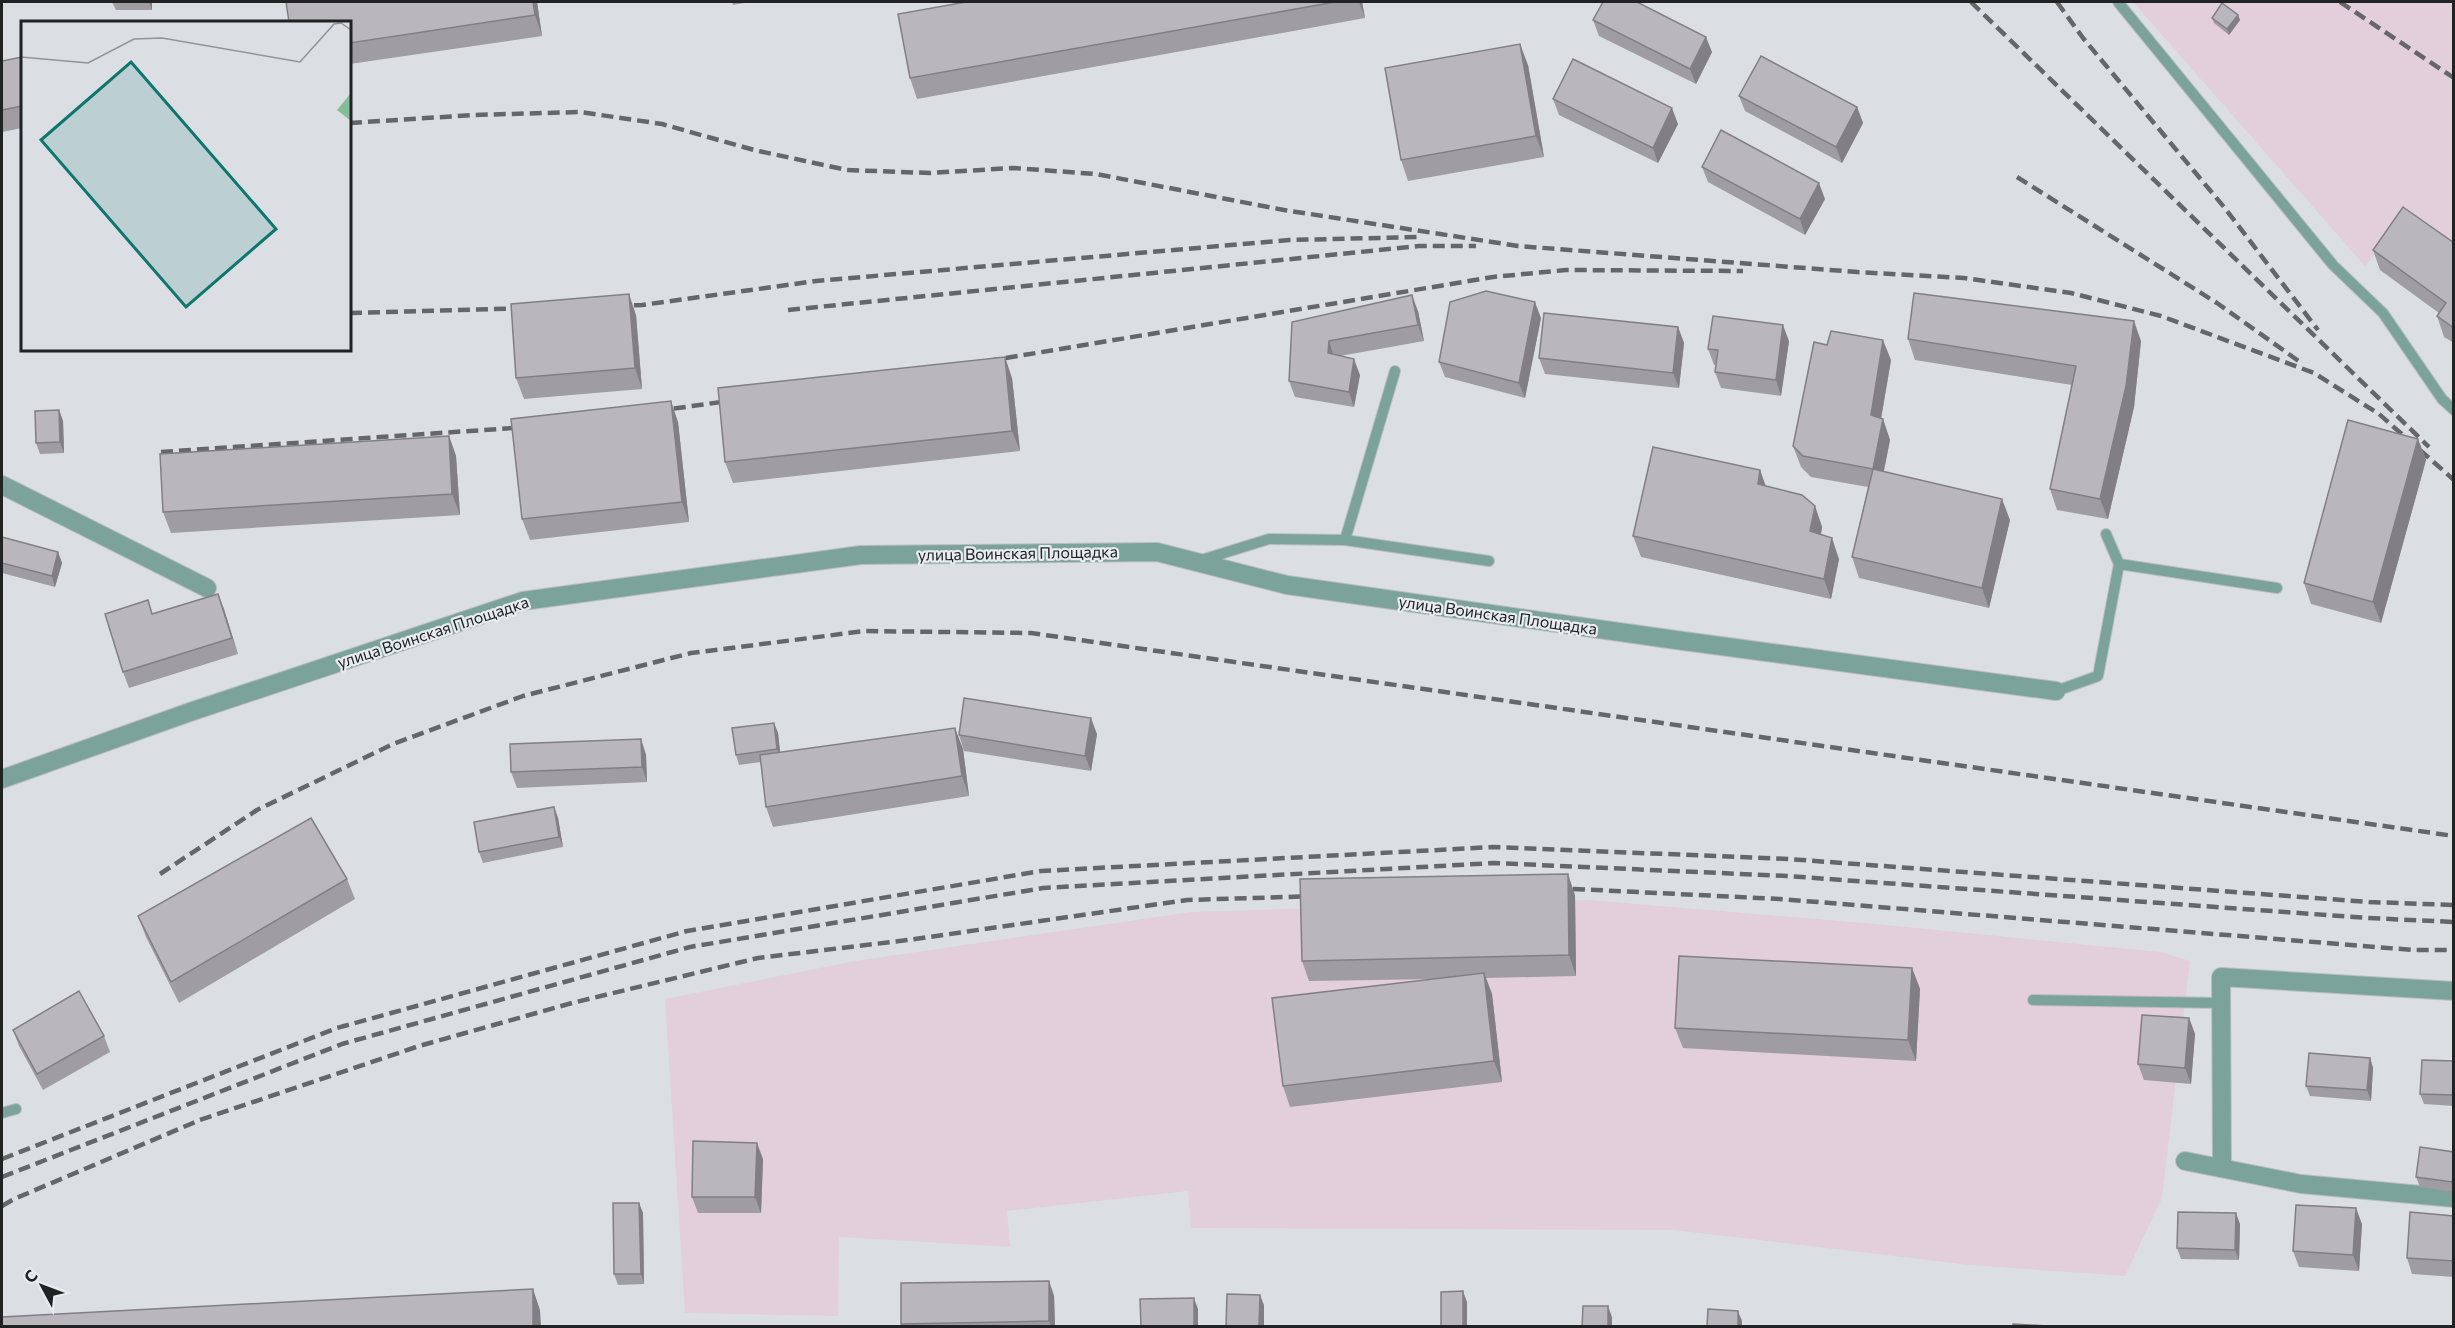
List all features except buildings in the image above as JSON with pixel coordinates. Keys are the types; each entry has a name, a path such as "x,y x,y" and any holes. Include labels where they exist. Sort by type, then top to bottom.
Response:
{"street":[{"path":"2,485 207,588"},
{"name":"улица Воинская Площадка","path":"2,778 190,712 523,601 861,555 1157,552 1299,587 2056,691"},
{"path":"2222,1168 2221,977 2454,991"},
{"path":"2185,1161 2301,1184 2454,1198"}],"lane":[{"path":"2118,2 2333,265 2383,313 2442,399 2454,410"},
{"path":"1345,540 1395,370"},
{"path":"2056,691 2098,675 2119,564 2106,534"},
{"path":"1197,561 1269,539 1345,540 1489,561"},
{"path":"2119,564 2277,588"},
{"path":"2033,1000 2221,1003"},
{"path":"2,1113 16,1108"}],"shaded area":[{"path":"2133,2 2453,2 2453,246 2409,214 2365,266"},
{"path":"1589,900 1876,924 2160,952 2190,961 2162,1198 2125,1276 1970,1265 1674,1230 1191,1228 1188,1191 1007,1211 1010,1247 839,1237 838,1316 685,1313 665,999 855,961 1191,912"}],"railway":[{"path":"1971,2 2429,447"},
{"path":"2057,2 2083,38 2224,207 2318,330"},
{"path":"2340,2 2454,78"},
{"path":"351,123 473,115 580,112 662,124 754,150 847,170 930,173 1013,168 1096,174 1284,210 1518,246 1964,278 2071,293 2161,316 2314,373 2379,414 2454,480"},
{"path":"2017,177 2217,303 2300,362"},
{"path":"616,306 642,305 816,281 1289,240 1419,237"},
{"path":"788,310 1419,246 1476,246"},
{"path":"988,361 1493,277 1566,270 1743,271"},
{"path":"351,313 529,308"},
{"path":"656,411 736,400"},
{"path":"161,452 528,427"},
{"path":"160,874 257,810 393,744 523,696 691,653 865,631 1031,633 2454,836"},
{"path":"2,1159 337,1028 687,931 1041,871 1494,847 1788,859 2369,902 2454,905"},
{"path":"2,1177 342,1044 690,947 1043,888 1494,863 1787,876 2368,918 2454,922"},
{"path":"1555,888 1780,899 2413,950 2454,950"},
{"path":"2,1206 200,1120 419,1046 572,1003 758,958 908,940 1187,900 1318,896"}]}
